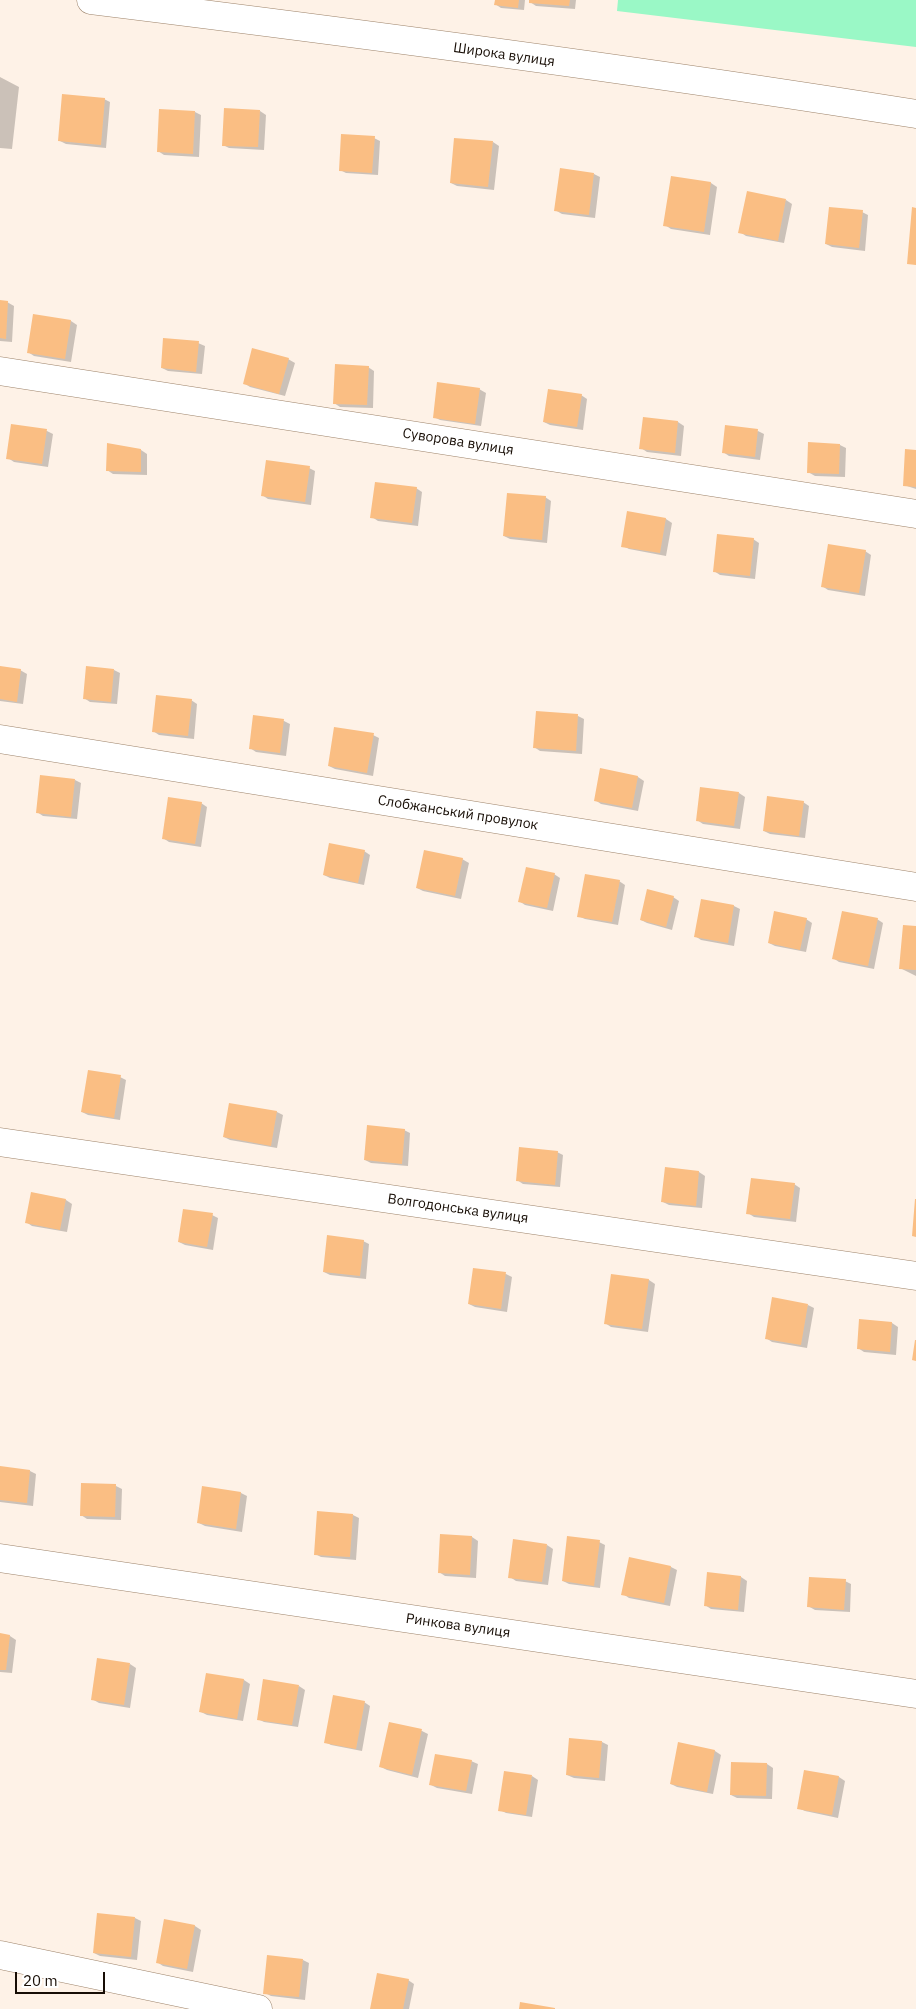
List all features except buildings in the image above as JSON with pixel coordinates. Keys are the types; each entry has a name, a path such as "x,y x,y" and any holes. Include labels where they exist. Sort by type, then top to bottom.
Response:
{"street":[{"name":"Широка вулиця","path":"91,0 313,28 814,97 916,114"},
{"name":"Суворова вулиця","path":"0,371 916,514"},
{"name":"Слобжанський провулок","path":"0,739 916,887"},
{"name":"Волгодонська вулиця","path":"0,1142 916,1276"},
{"name":"Ринкова вулиця","path":"0,1558 916,1694"},
{"path":"0,1955 258,2009"}],"green space":[{"path":"618,0 916,0 916,47 617,11"}]}
